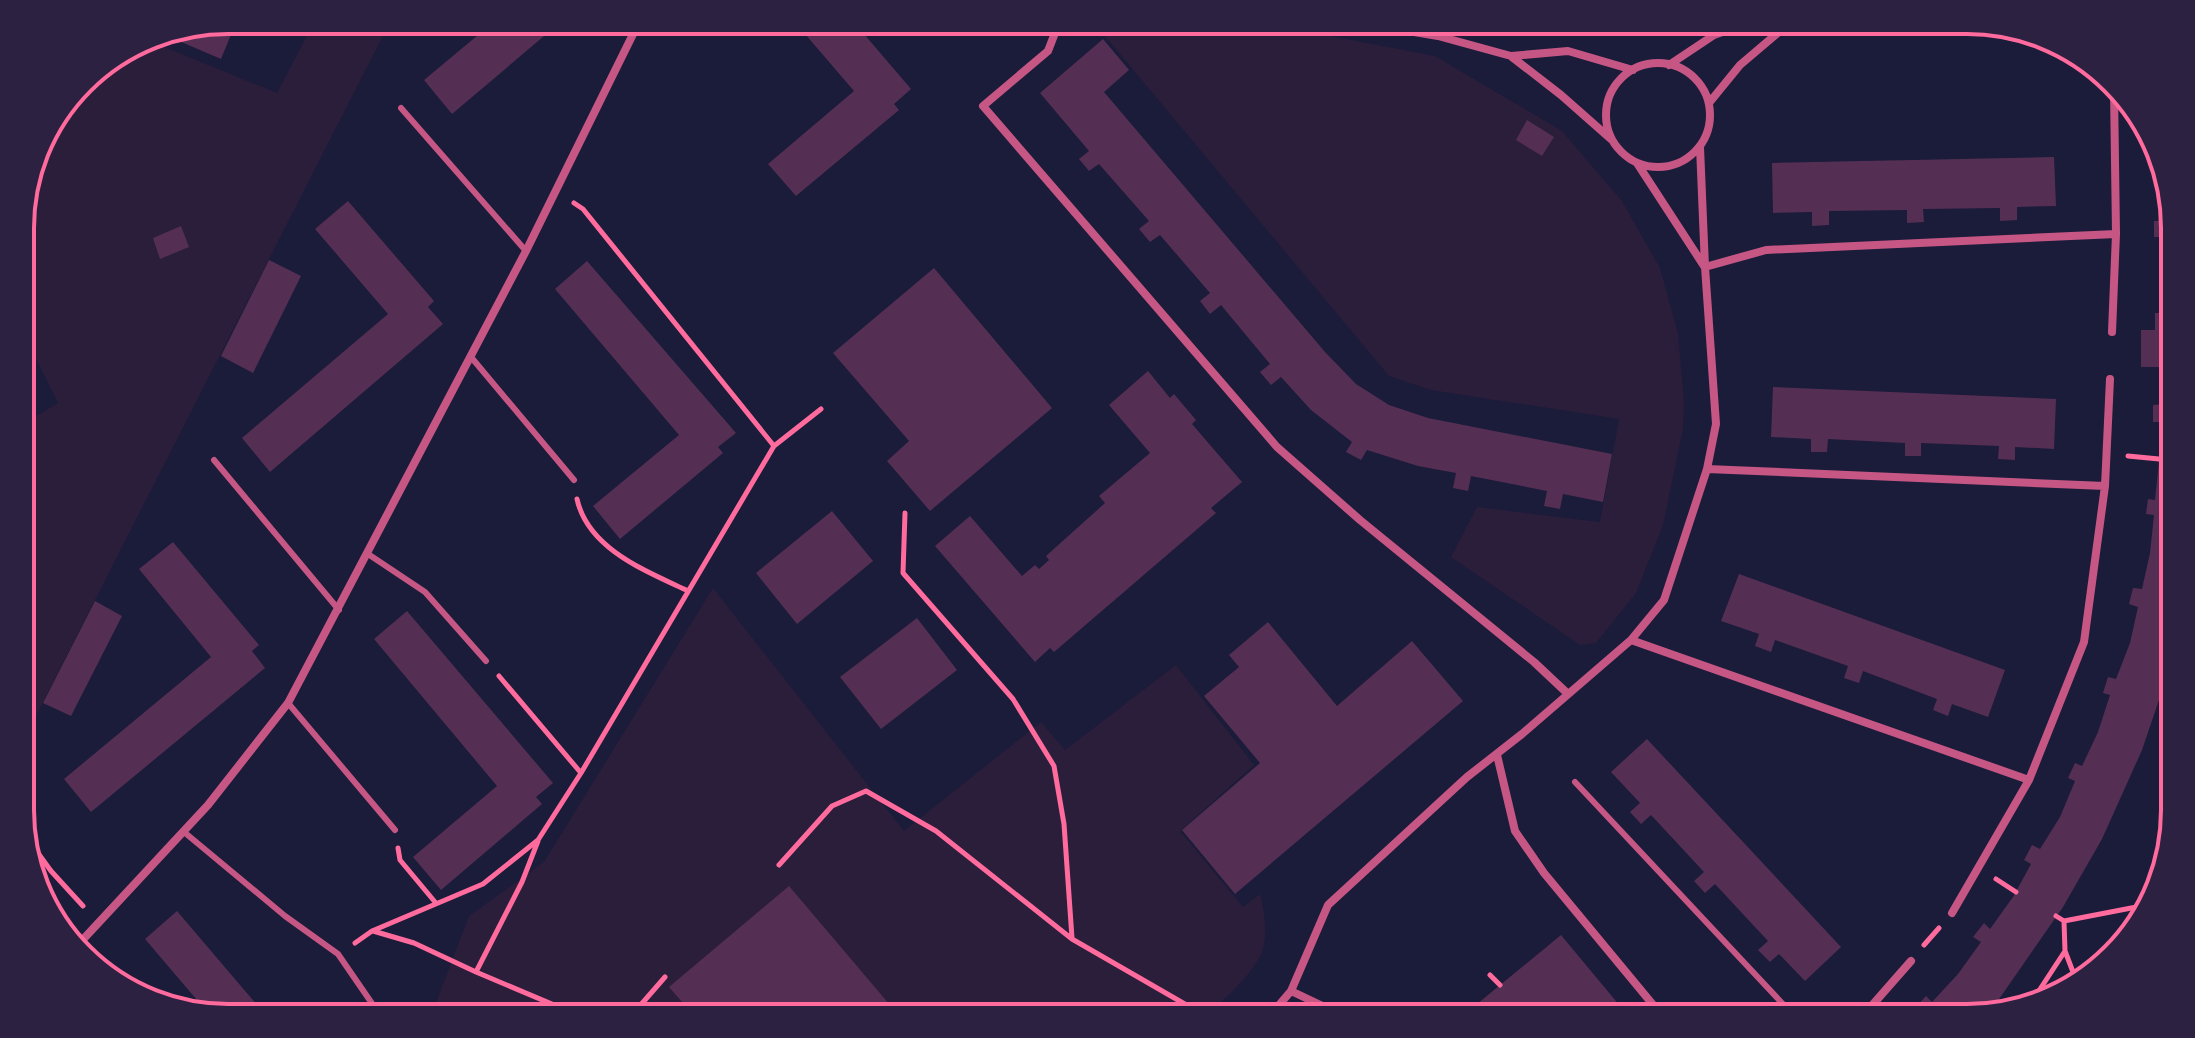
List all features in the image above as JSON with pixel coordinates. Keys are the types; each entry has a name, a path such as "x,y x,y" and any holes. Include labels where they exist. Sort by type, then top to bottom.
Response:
{"street":[{"path":"83,938 208,805 288,703 526,251 633,34"},
{"path":"1055,34 1048,51 983,106 1277,447 1567,693"},
{"path":"1426,34 1511,56 1568,51 1633,70"},
{"path":"1669,65 1717,34"},
{"path":"1709,103 1740,65 1777,34"},
{"path":"1511,56 1561,95 1636,163 1705,267"},
{"path":"1613,142 1607,126 1607,110 1611,94 1620,80 1633,70 1656,63 1682,69 1694,78 1709,103 1707,133 1700,147 1687,159 1671,166 1654,167 1636,163"},
{"path":"2112,332 2116,234 2114,102"},
{"path":"1280,1004 1291,991 1328,905 1467,777 1631,640 1664,600 1707,469 1716,424 1700,147"},
{"path":"1705,267 1766,250 2116,234"},
{"path":"1952,913 2029,780 2084,642 2105,486 2110,379"},
{"path":"1707,469 2105,486"},
{"path":"1631,640 2029,780"},
{"path":"1497,755 1515,831 1544,873 1652,1004"},
{"path":"1873,1004 1911,961"},
{"path":"1291,991 1318,1004"}],"lane":[{"path":"401,108 526,251"},
{"path":"471,357 574,480"},
{"path":"214,460 339,610"},
{"path":"368,554 425,592 486,661"},
{"path":"288,703 395,830"},
{"path":"1575,782 1783,1004"},
{"path":"184,832 285,916 338,954 372,1004"}],"path":[{"path":"554,191 583,209 774,446"},
{"path":"476,972 522,882 538,840 581,773 774,446 821,409"},
{"path":"2107,455 2159,459"},
{"path":"574,480 581,515 607,548 647,572 688,591"},
{"path":"905,513 903,573 1013,699 1054,766 1064,824 1072,939"},
{"path":"486,661 581,773"},
{"path":"779,865 832,806 866,791 936,831 1072,939 1185,1004"},
{"path":"395,830 400,860 435,902"},
{"path":"338,954 372,931 483,884 538,840"},
{"path":"40,856 97,922"},
{"path":"2056,916 2064,921 2135,907"},
{"path":"1911,961 1952,913"},
{"path":"2064,921 2065,951 2073,972"},
{"path":"372,931 414,943 552,1004"},
{"path":"2040,989 2065,951"},
{"path":"1490,975 1500,985"},
{"path":"641,1004 665,977"}],"shaded area":[{"path":"308,34 384,34 34,719 34,417 58,403 34,355 34,215 49,154 74,110 100,82 142,54 161,46 277,93"},
{"path":"1103,34 1320,34 1435,56 1562,131 1622,201 1660,268 1678,334 1684,401 1683,429 1663,525 1636,593 1596,643 1580,645 1451,557 1477,507 1600,522 1619,419 1431,390 1389,376"},
{"path":"713,588 904,831 1041,722 1065,750 1176,665 1254,765 1180,831 1243,907 1260,894 1265,939 1255,965 1219,1004 435,1004 469,916 544,862"}],"building":[{"path":"231,34 221,59 179,41"},
{"path":"479,34 546,34 452,114 424,80"},
{"path":"805,34 864,34 911,89 894,104 899,110 796,196 768,164 854,91"},
{"path":"1103,39 1129,70 1104,92 1325,352 1356,384 1389,405 1428,418 1612,454 1603,502 1563,494 1560,509 1544,506 1547,491 1471,476 1468,491 1453,488 1456,473 1418,466 1367,450 1361,460 1346,452 1352,442 1311,410 1281,377 1271,385 1260,372 1270,364 1221,305 1210,314 1200,301 1210,293 1160,235 1150,242 1139,229 1149,221 1099,164 1089,171 1079,159 1089,151 1040,93"},
{"path":"1527,120 1554,137 1542,156 1516,140"},
{"path":"2054,157 2056,206 2017,207 2017,220 2000,221 2000,208 1923,209 1924,222 1907,223 1907,210 1829,211 1829,225 1812,226 1812,212 1773,213 1772,163"},
{"path":"348,201 434,301 428,307 443,324 270,472 242,438 388,314 315,229"},
{"path":"2154,221 2160,221 2161,237 2154,237"},
{"path":"181,226 189,247 160,259 153,238"},
{"path":"269,260 301,276 253,373 221,356"},
{"path":"587,261 736,433 718,447 723,453 620,539 593,506 679,435 555,289"},
{"path":"934,268 1052,408 930,511 887,461 909,441 833,353"},
{"path":"2155,313 2161,313 2161,367 2141,367 2141,330 2155,330"},
{"path":"1148,371 1170,398 1174,394 1196,420 1192,424 1242,482 1211,508 1216,513 1054,652 1050,648 1035,662 935,546 970,516 1022,576 1035,565 1039,569 1049,560 1046,556 1105,503 1099,496 1150,453 1109,405"},
{"path":"1773,387 2056,399 2054,449 2015,447 2015,460 1998,459 1999,446 1921,443 1921,456 1905,456 1905,443 1828,439 1827,452 1811,452 1811,439 1771,437"},
{"path":"2161,404 2161,694 2142,750 2102,839 2063,907 1998,1001 1919,1004 1926,996 1932,1002 1958,974 1981,942 1973,937 1984,923 1990,929 2013,897 2031,864 2024,860 2032,845 2040,849 2060,817 2075,781 2068,778 2075,763 2082,766 2098,732 2110,695 2103,693 2108,677 2116,679 2130,643 2138,607 2129,604 2133,588 2142,589 2150,553 2154,515 2146,514 2148,499 2155,500 2160,422 2153,422 2153,405"},
{"path":"832,511 873,561 797,624 756,573"},
{"path":"173,542 259,645 252,651 265,668 91,812 64,779 211,657 139,569"},
{"path":"1739,574 2005,670 1988,717 1952,704 1948,716 1933,710 1937,699 1863,671 1859,683 1844,678 1848,666 1775,640 1771,652 1755,646 1759,634 1721,621"},
{"path":"95,601 122,616 71,716 43,703"},
{"path":"407,611 553,783 536,797 542,804 441,890 413,857 497,786 374,639"},
{"path":"917,618 957,670 881,729 840,677"},
{"path":"1268,622 1337,706 1412,641 1463,701 1235,894 1182,830 1260,763 1204,696 1239,667 1229,655"},
{"path":"1647,739 1841,947 1805,981 1779,954 1770,962 1758,950 1768,941 1715,884 1705,893 1694,881 1704,872 1651,815 1641,824 1630,812 1640,803 1611,772"},
{"path":"789,886 889,1004 684,1004 669,987"},
{"path":"177,911 256,1004 198,1001 145,939"},
{"path":"1561,935 1618,1004 1477,1004"}]}
